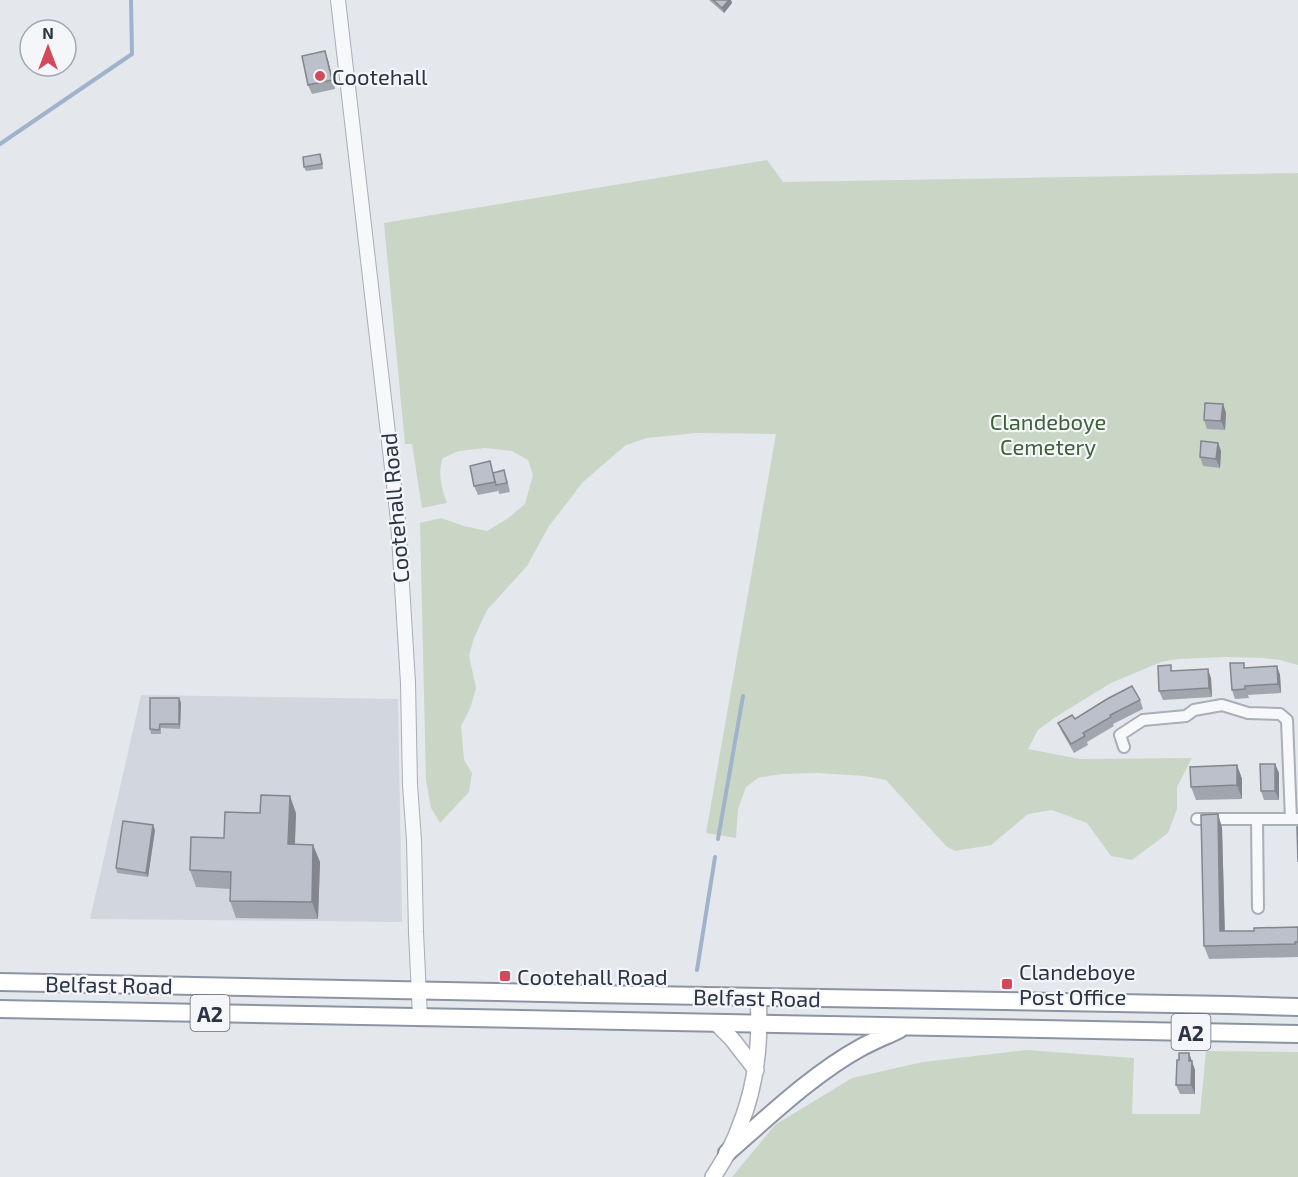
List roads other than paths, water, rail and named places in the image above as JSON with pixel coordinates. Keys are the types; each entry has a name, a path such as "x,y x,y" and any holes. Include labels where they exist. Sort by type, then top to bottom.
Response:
{"highway":[{"name":"Belfast Road","path":"0,982 1298,1007"},
{"path":"1229,1005 1298,996"},
{"name":"Belfast Road","path":"0,1009 1298,1034"},
{"path":"727,1153 802,1088 861,1047 907,1026"}],"main road":[{"path":"713,1177 740,1129 750,1098 756,1070 760,1023 758,997"},
{"path":"716,1023 732,1039 756,1070"}],"street":[{"name":"Cootehall Road","path":"338,0 398,520 408,683 420,1017"},
{"path":"1124,747 1120,735 1143,720 1186,716 1194,710 1222,705 1248,713 1280,714 1287,720 1294,819 1197,819"},
{"path":"1257,819 1258,908"}],"waterway":[{"path":"0,144 132,54 131,0"},
{"path":"718,839 743,696"},
{"path":"697,970 715,857"}],"place":[{"name":"Cootehall","path":"320,76"},
{"name":"Cootehall Road","path":"505,976"},
{"name":"Clandeboye Post Office","path":"1007,984"}],"park label":[{"name":"Clandeboye Cemetery","path":"1048,434"}]}
